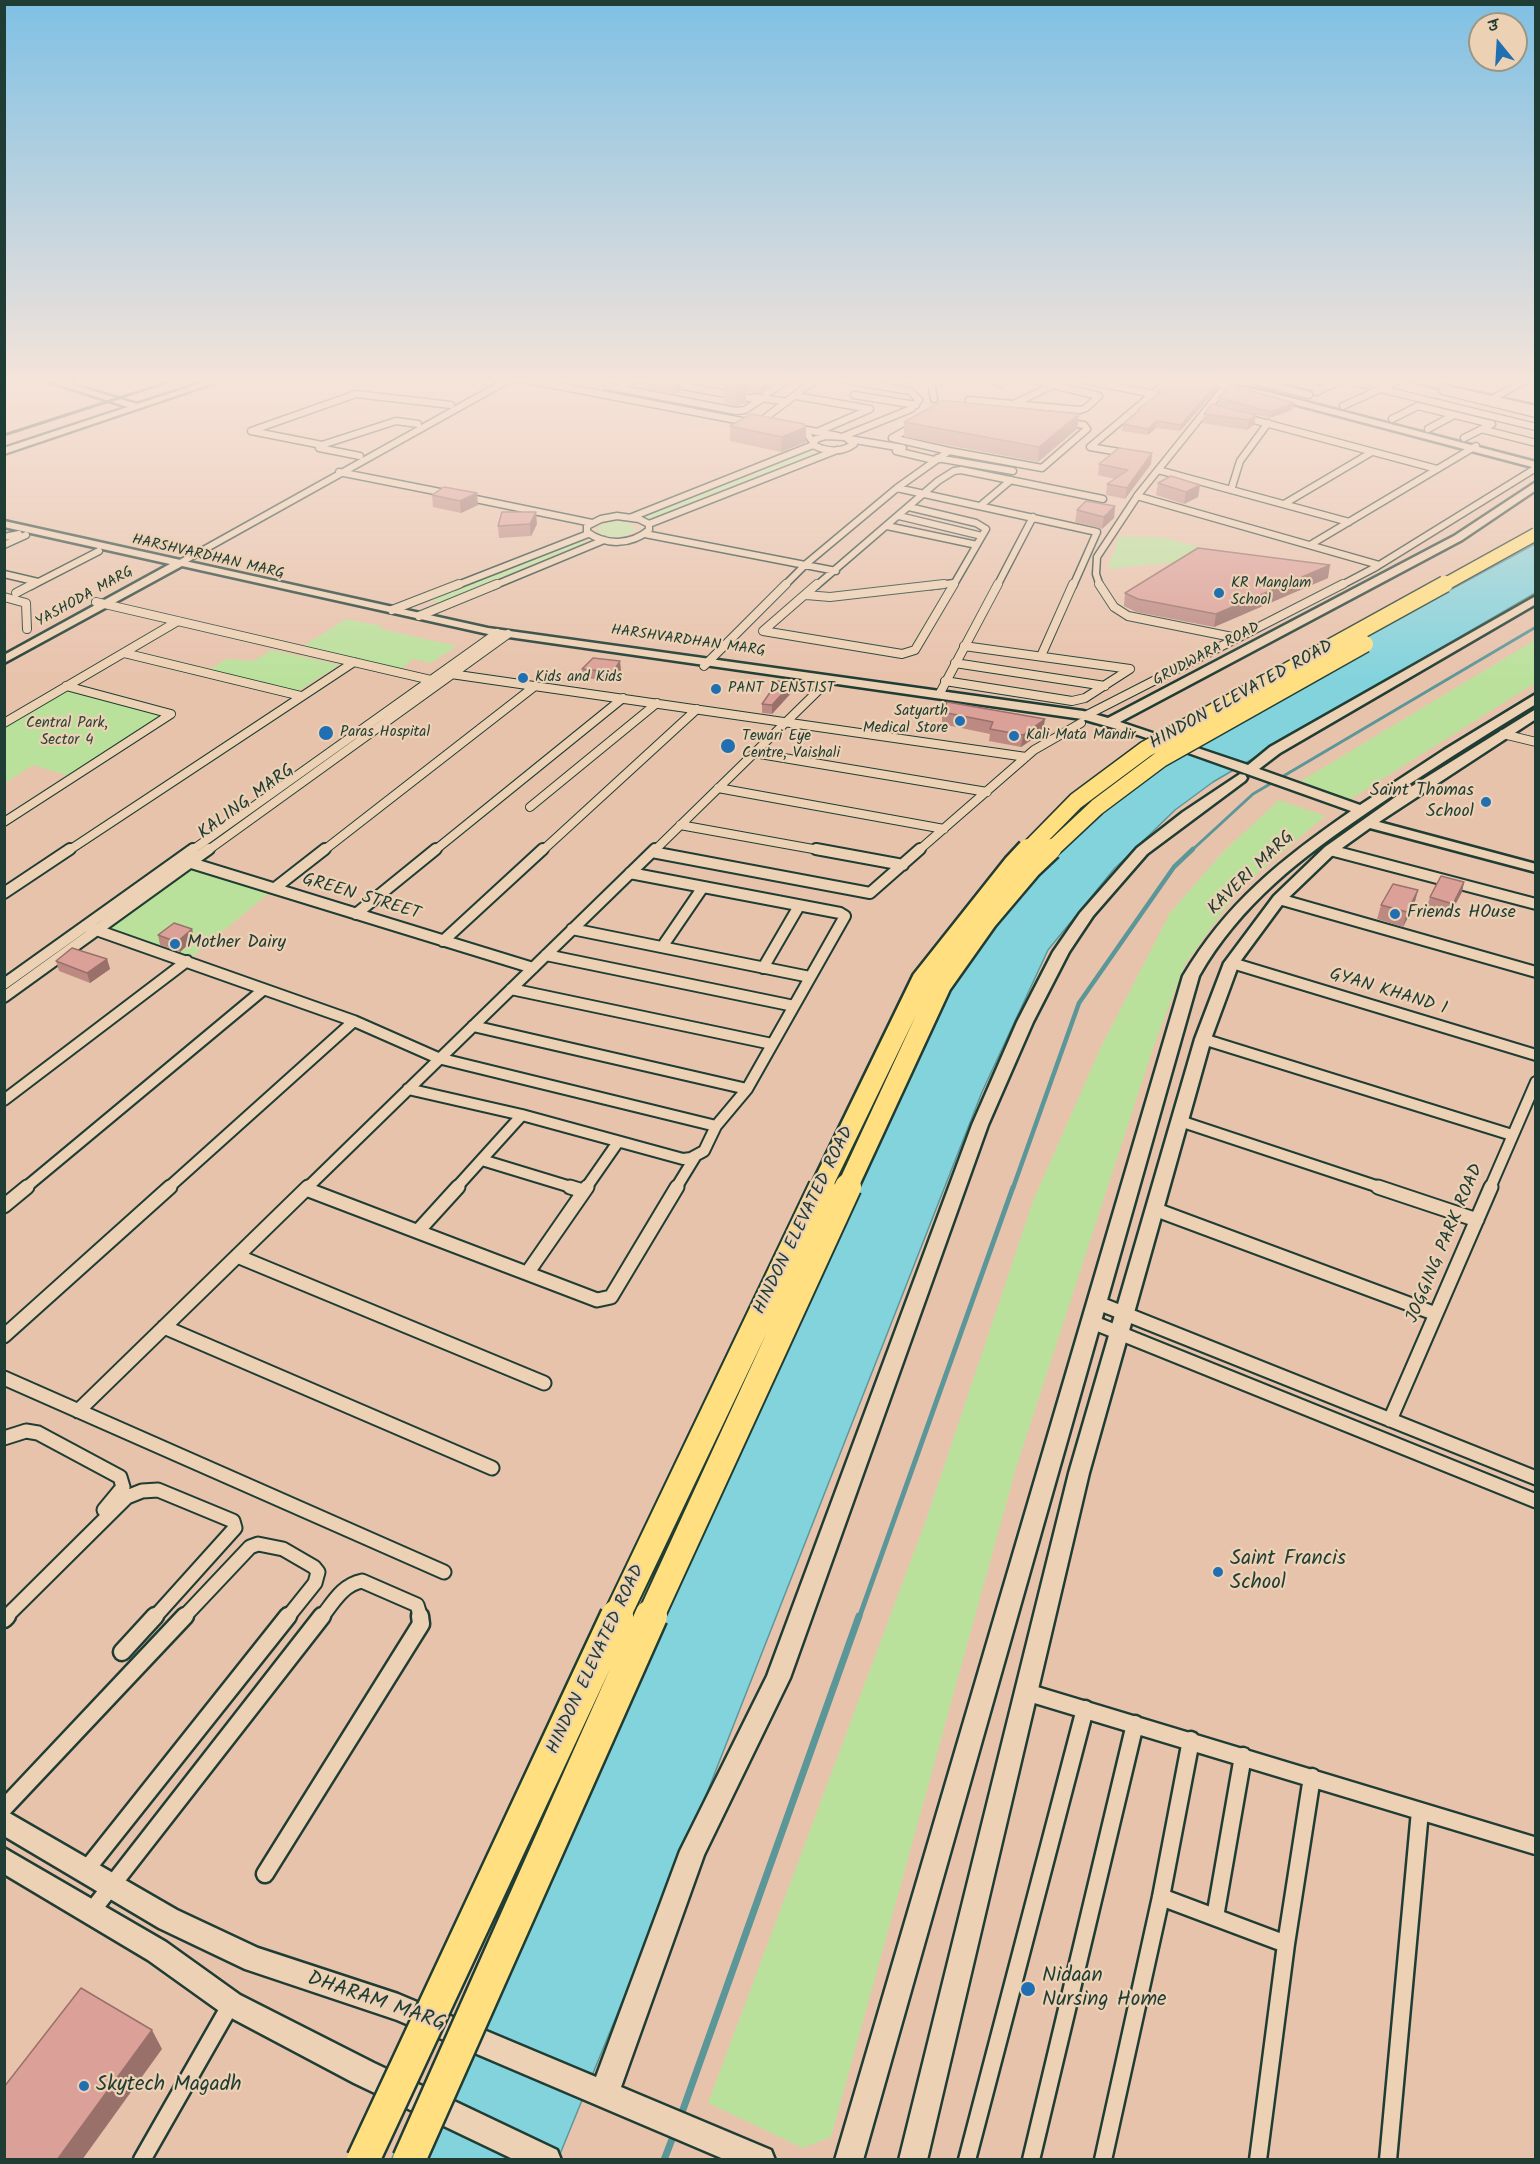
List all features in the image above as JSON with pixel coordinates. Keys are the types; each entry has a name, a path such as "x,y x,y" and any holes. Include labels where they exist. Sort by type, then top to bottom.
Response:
{"highway":[{"name":"HINDON ELEVATED ROAD","path":"363,2160 709,1420 921,980 1014,864 1076,801 1146,749 1536,534"},
{"name":"HINDON ELEVATED ROAD","path":"409,2160 685,1540 940,985 987,920 1031,868 1097,807 1161,759 1536,549"}],"street":[{"path":"172,564 321,478"},
{"path":"172,564 333,478"},
{"path":"367,478 592,523"},
{"path":"588,534 586,529 592,523 610,517 632,517 729,478"},
{"path":"632,517 649,524 766,478"},
{"path":"707,664 806,564 910,478"},
{"path":"909,507 981,524 986,529 915,650 908,654 763,631 765,628 836,570 898,516 944,478"},
{"path":"1000,478 1103,499"},
{"path":"1152,478 1137,496 1377,566"},
{"path":"1187,478 1348,522"},
{"path":"1231,490 1235,478"},
{"path":"1284,504 1328,478"},
{"path":"1310,545 1422,478"},
{"path":"652,852 866,893 874,891 1043,744 1083,720 1377,566 1516,478"},
{"path":"980,506 1011,480"},
{"name":"GRUDWARA ROAD","path":"1109,723 1458,538 1536,485"},
{"path":"897,488 1093,530 1098,534 1041,656"},
{"path":"1237,638 1128,616 1115,610 1096,577 1096,557 1135,500 1377,566"},
{"path":"898,516 982,536"},
{"path":"940,693 1033,517"},
{"name":"HARSHVARDHAN MARG","path":"4,524 407,621 499,636 940,693 1083,720 1138,736 1365,816"},
{"path":"380,614 588,534 604,540 630,540 645,534 649,530 649,524"},
{"path":"887,526 977,544"},
{"name":"HARSHVARDHAN MARG","path":"4,530 392,610 499,636"},
{"path":"4,537 23,534"},
{"path":"4,545 23,534"},
{"path":"645,534 836,570"},
{"path":"407,621 604,540"},
{"path":"16,593 99,551"},
{"name":"YASHODA MARG","path":"4,660 172,564"},
{"path":"4,574 38,582"},
{"path":"806,595 830,597 954,583"},
{"path":"4,597 26,603 27,629"},
{"path":"600,2092 693,1851 778,1678 980,1125 1025,1022 1061,952 1087,913 1142,851 1188,815 1246,775 1275,750 1536,599"},
{"path":"101,603 431,680"},
{"name":"YASHODA MARG","path":"4,652 101,603"},
{"path":"4,723 178,621"},
{"name":"KALING MARG","path":"4,997 8,987 85,926 431,680 499,636"},
{"name":"KALING MARG","path":"8,987 97,931 453,674 499,636"},
{"path":"945,681 1072,701 1085,698 1130,669 964,646"},
{"path":"124,652 301,696"},
{"path":"4,893 354,662"},
{"path":"955,663 1105,686"},
{"name":"HARSHVARDHAN MARG","path":"707,664 825,684 1109,723 1138,736"},
{"path":"441,673 1026,757"},
{"path":"78,1411 438,1058 825,684"},
{"path":"4,822 171,714 66,686"},
{"path":"275,888 535,686"},
{"path":"356,914 623,698"},
{"name":"KAVERI MARG","path":"913,2160 1079,1473 1203,1039 1232,963 1278,899 1365,816 1536,698"},
{"path":"530,807 657,703"},
{"path":"443,940 698,709"},
{"name":"KAVERI MARG","path":"849,2160 1095,1313 1182,1002 1202,955 1258,890 1310,845 1425,784 1535,714"},
{"path":"1503,734 1536,742"},
{"path":"754,753 987,792"},
{"path":"1425,784 1445,791"},
{"path":"717,788 944,829"},
{"path":"1365,816 1536,857"},
{"path":"1365,816 1536,868"},
{"path":"680,825 903,865"},
{"path":"1330,850 1536,904"},
{"name":"GREEN STREET","path":"179,859 533,968"},
{"path":"408,1089 522,1115 683,1159 704,1151 716,1126 747,1089 845,916 840,913 630,873"},
{"path":"662,948 703,887"},
{"path":"1278,899 1536,972"},
{"path":"763,968 799,906"},
{"path":"85,926 354,1022 438,1058 716,1126"},
{"path":"572,929 810,977"},
{"path":"546,955 794,1006"},
{"path":"4,1100 187,961"},
{"name":"GYAN KHAND 1","path":"1232,963 1536,1055"},
{"path":"511,989 772,1044"},
{"path":"4,1206 263,990"},
{"path":"4,1336 354,1022"},
{"path":"473,1026 747,1089"},
{"path":"1203,1039 1512,1136"},
{"name":"JOGGING PARK ROAD","path":"1390,1420 1536,1082"},
{"path":"418,1231 522,1115"},
{"path":"1180,1121 1477,1220"},
{"path":"528,1272 618,1142"},
{"path":"306,1189 597,1300 611,1297 695,1156"},
{"path":"482,1160 583,1191"},
{"path":"1154,1209 1436,1314"},
{"path":"237,1256 544,1383"},
{"path":"1095,1313 1390,1420 1536,1478"},
{"path":"1095,1313 1536,1501"},
{"path":"164,1327 492,1468"},
{"path":"4,1378 444,1572"},
{"path":"4,1438 26,1431 38,1433 120,1477 123,1487 114,1500 4,1609"},
{"path":"4,1619 127,1497 142,1491 158,1490 233,1521 235,1528 231,1535 122,1652"},
{"path":"4,1808 249,1547 259,1542 270,1543 314,1567 318,1572 315,1583 86,1870"},
{"path":"91,1912 342,1591 353,1583 362,1581 417,1605 420,1610 421,1624 266,1874"},
{"path":"1026,1692 1536,1846"},
{"path":"967,2160 1084,1709"},
{"path":"1031,2160 1135,1724"},
{"path":"1103,2160 1161,1898 1191,1740"},
{"path":"1215,1917 1243,1756"},
{"path":"1258,2160 1286,1944 1312,1777"},
{"path":"1388,2160 1420,1811"},
{"name":"DHARAM MARG","path":"4,1822 168,1919 254,1960 398,2007 761,2160"},
{"path":"4,1860 157,1951 231,2004 364,2073 547,2160"},
{"path":"1161,1898 1286,1944"},
{"path":"142,2160 231,2004"}],"green space":[{"path":"736,478 758,478 654,519 646,519 642,515"},
{"path":"613,521 629,523 636,529 628,535 618,537 599,533 597,529 599,526"},
{"path":"1119,536 1162,537 1232,556 1108,569"},
{"path":"582,540 589,544 441,603 428,598"},
{"path":"346,619 457,646 431,663 413,659 401,669 302,647"},
{"path":"1535,640 1535,683 1349,800 1301,781"},
{"path":"271,650 339,665 293,694 205,672 226,659 254,661"},
{"name":"Central Park, Sector 4","path":"65,690 167,715 69,776 33,765 5,783 5,726"},
{"path":"1279,800 1325,816 1239,889 1185,964 1153,1048 1016,1468 831,2137 803,2148 708,2103 926,1520 1033,1201 1101,1047 1170,913 1222,853"},
{"path":"191,863 275,888 187,961 97,931"}],"water":[{"path":"1535,544 1535,593 1213,782 1175,810 1114,869 1048,950 982,1092 694,1826 558,2159 391,2160 536,1860 839,1193 908,1027 1020,873 1134,767 1249,699"}],"building":[{"path":"1116,478 1134,478 1127,488 1107,484"},
{"path":"1167,478 1177,478 1200,485 1186,492 1158,483"},
{"path":"444,487 477,493 460,501 432,495"},
{"path":"1086,501 1115,506 1104,517 1077,510"},
{"path":"502,512 536,512 530,524 498,526"},
{"name":"KR Manglam School","path":"1198,548 1330,565 1216,614 1138,599 1125,593"},
{"path":"593,658 620,661 613,672 582,669"},
{"path":"778,681 793,682 772,705 762,704"},
{"path":"947,702 1045,719 1023,735 990,729 993,722 942,712"},
{"path":"1441,876 1464,882 1453,904 1430,897"},
{"path":"1393,884 1418,890 1407,912 1381,905"},
{"path":"174,923 192,929 177,942 158,935"},
{"path":"72,948 107,959 87,973 56,961"},
{"name":"Skytech Magadh","path":"81,1988 152,2030 57,2160 4,2160 4,2087"}],"waterway":[{"path":"1191,851 1253,794 1536,627"},
{"path":"1013,1188 1079,1003 1174,867 1193,849"},
{"path":"859,1618 1013,1187"},
{"path":"680,2118 859,1616"},
{"path":"664,2160 674,2134"}],"place":[{"name":"KR Manglam School","path":"1219,593"},
{"name":"Kids and Kids","path":"523,678"},
{"name":"PANT DENSTIST","path":"716,689"},
{"name":"Satyarth Medical Store","path":"960,721"},
{"name":"Paras Hospital","path":"326,733"},
{"name":"Kali Mata Mandir","path":"1014,736"},
{"name":"Tewari Eye Centre, Vaishali","path":"728,746"},
{"name":"Saint Thomas School","path":"1486,802"},
{"name":"Friends HOuse","path":"1395,914"},
{"name":"Mother Dairy","path":"175,944"},
{"name":"Saint Francis School","path":"1218,1572"},
{"name":"Nidaan Nursing Home","path":"1028,1989"},
{"name":"Skytech Magadh","path":"84,2086"}]}
